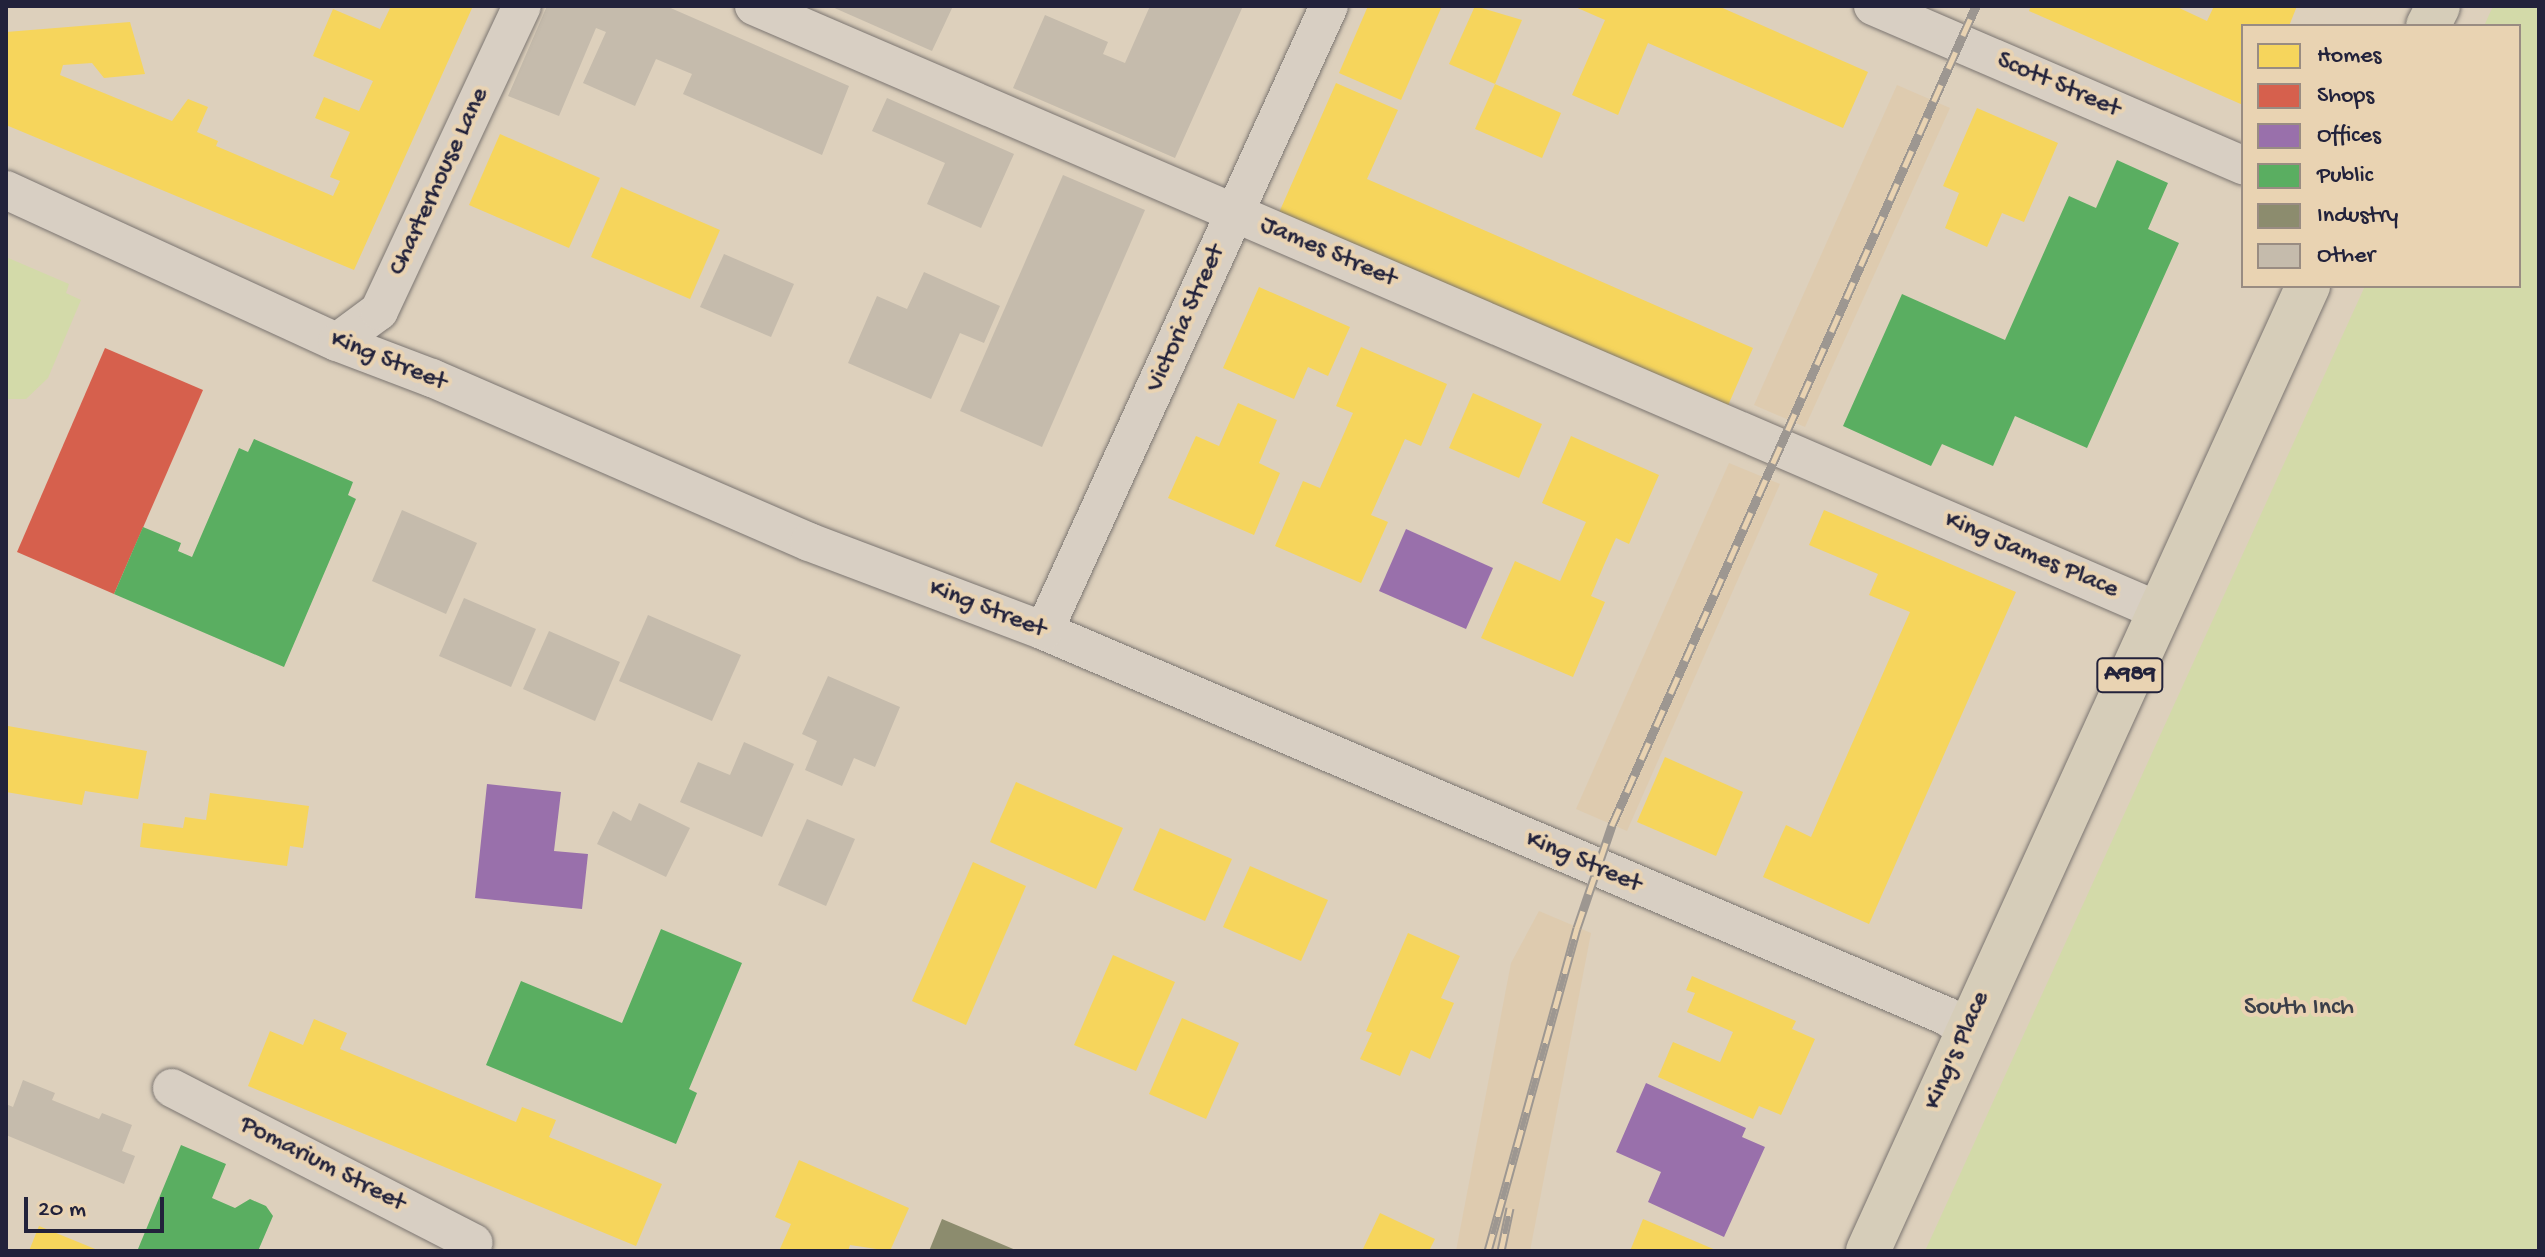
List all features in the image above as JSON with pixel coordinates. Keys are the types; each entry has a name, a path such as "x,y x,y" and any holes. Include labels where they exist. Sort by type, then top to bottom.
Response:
{"main road":[{"path":"2429,24 2438,6"},
{"name":"A989","path":"2159,611 2307,288"},
{"name":"King's Place","path":"1868,1251 2159,611"}],"street":[{"name":"Charterhouse Lane","path":"337,342 379,311 522,6"},
{"name":"James Street","path":"754,6 1902,501"},
{"name":"Victoria Street","path":"1044,631 1329,6"},
{"name":"Scott Street","path":"1873,6 2241,164"},
{"name":"King Street","path":"6,190 337,342 432,378 809,542 1044,631 1946,1016 1967,1030"},
{"name":"King James Place","path":"1902,501 2159,611"},
{"name":"Pomarium Street","path":"172,1088 478,1248"}],"shaded area":[{"path":"1897,85 1950,108 1805,427 1754,405"},
{"path":"1729,463 1780,484 1627,831 1576,809"},
{"path":"1539,911 1591,933 1530,1251 1456,1251 1511,963"}],"green space":[{"name":"South Inch","path":"2493,6 2539,6 2539,1251 1925,1251 2364,288 2521,288 2521,24 2485,24"},
{"path":"6,257 69,284 66,293 81,300 48,378 26,399 6,399"}],"building: Homes":[{"path":"391,6 473,6 354,270 6,125 6,32 130,22 145,74 104,78 92,63 63,65 60,75 172,121 188,99 208,107 197,132 218,141 216,146 333,196 340,181 330,177 350,132 315,118 324,97 359,111 373,81 313,56 333,9 380,29"},
{"path":"1368,6 1442,6 1401,100 1339,73"},
{"path":"1475,6 1522,20 1495,84 1449,64"},
{"path":"1573,6 1718,6 1868,72 1843,128 1648,43 1618,115 1572,95 1605,20"},
{"path":"2031,6 2175,6 2207,21 2214,6 2297,6 2290,24 2241,24 2241,104 2029,11"},
{"path":"1336,83 1398,110 1367,179 1753,348 1726,410 1278,215"},
{"path":"1495,84 1561,113 1542,158 1475,129"},
{"path":"1977,108 2058,143 2024,222 2002,213 1987,247 1945,228 1959,193 1943,186"},
{"path":"500,134 600,178 569,248 469,205"},
{"path":"621,187 720,230 690,299 591,257"},
{"path":"1259,287 1350,327 1328,376 1308,367 1294,399 1223,368"},
{"path":"1361,347 1447,384 1421,446 1405,439 1371,515 1388,522 1361,583 1275,546 1303,481 1320,488 1353,413 1336,406"},
{"path":"1473,393 1542,424 1519,478 1449,448"},
{"path":"1238,403 1277,420 1259,463 1280,473 1254,535 1168,498 1196,436 1219,446"},
{"path":"1571,436 1659,475 1629,544 1616,538 1604,565 1591,596 1605,602 1573,677 1481,638 1515,561 1560,581 1586,522 1542,503"},
{"path":"1824,510 2016,592 1869,924 1763,877 1786,825 1811,837 1910,612 1869,595 1878,574 1809,545"},
{"path":"8,726 147,751 138,799 85,791 82,805 6,792"},
{"path":"1665,757 1743,792 1716,856 1637,822"},
{"path":"1016,782 1123,828 1096,889 990,842"},
{"path":"210,793 309,806 303,848 290,846 287,866 140,847 143,823 183,828 185,817 206,820"},
{"path":"1160,828 1232,859 1205,921 1133,890"},
{"path":"973,862 1026,886 966,1025 912,1001"},
{"path":"1250,866 1328,900 1301,961 1223,927"},
{"path":"1408,933 1460,956 1441,998 1454,1003 1430,1059 1411,1050 1400,1076 1360,1059 1372,1033 1366,1031"},
{"path":"1113,955 1175,982 1136,1071 1074,1045"},
{"path":"1692,976 1796,1021 1792,1029 1815,1039 1781,1115 1759,1106 1753,1119 1658,1077 1673,1042 1720,1062 1733,1032 1687,1012 1695,993 1686,990"},
{"path":"1182,1018 1239,1043 1206,1119 1149,1094"},
{"path":"314,1019 347,1033 340,1049 516,1122 522,1107 556,1120 549,1137 662,1184 636,1246 248,1086 270,1031 303,1045"},
{"path":"799,1160 909,1208 890,1251 850,1245 848,1251 779,1251 791,1224 775,1217"},
{"path":"1380,1213 1435,1239 1429,1251 1362,1251"},
{"path":"1643,1219 1718,1251 1630,1251"},
{"path":"39,1226 100,1251 29,1251"}],"building: Shops":[{"path":"105,348 203,390 114,594 17,552"}],"building: Offices":[{"path":"1406,529 1493,568 1466,629 1379,591"},
{"path":"487,784 561,792 554,851 588,854 582,909 475,898"},
{"path":"1646,1083 1746,1128 1742,1137 1765,1147 1724,1237 1648,1202 1661,1172 1616,1152"}],"building: Public":[{"path":"2117,160 2168,183 2148,229 2179,243 2087,448 2015,416 1993,466 1942,444 1931,466 1843,426 1902,294 2005,340 2069,196 2096,208"},
{"path":"254,439 353,482 348,495 356,499 284,667 114,594 143,527 181,543 178,551 192,557 239,448 248,452"},
{"path":"661,929 742,963 689,1089 697,1093 676,1144 486,1065 521,981 622,1023"},
{"path":"181,1145 226,1164 212,1198 235,1208 250,1199 266,1206 273,1216 258,1251 138,1249"}],"building: Industry":[{"path":"942,1219 1018,1251 929,1251"}],"building: Other":[{"path":"547,6 666,6 849,86 822,155 683,94 692,74 656,59 635,106 583,83 606,32 596,28 559,116 508,96"},
{"path":"830,6 953,6 932,51"},
{"path":"1150,6 1243,6 1175,158 1013,88 1045,15 1108,42 1103,54 1125,63"},
{"path":"887,98 1014,154 981,228 927,204 945,163 872,131"},
{"path":"1063,175 1145,210 1042,447 960,411"},
{"path":"724,254 794,284 771,337 700,307"},
{"path":"924,272 1000,306 984,343 960,333 931,399 848,363 877,296 907,309"},
{"path":"402,510 477,543 446,614 372,581"},
{"path":"464,598 536,629 511,687 439,656"},
{"path":"648,615 741,655 712,721 619,681"},
{"path":"549,631 620,662 595,721 523,689"},
{"path":"828,676 900,707 875,767 854,758 842,786 805,770 817,741 802,734"},
{"path":"744,742 794,764 762,837 680,802 698,762 730,775"},
{"path":"639,803 690,828 666,877 597,844 613,811 631,821"},
{"path":"807,819 855,839 826,906 778,885"},
{"path":"23,1080 55,1093 52,1100 99,1119 102,1113 132,1125 122,1151 135,1156 124,1184 6,1135 6,1104 13,1107"}],"railway":[{"path":"1488,1251 1577,928 1612,825 1976,6"},
{"path":"1501,1251 1510,1208"}]}
